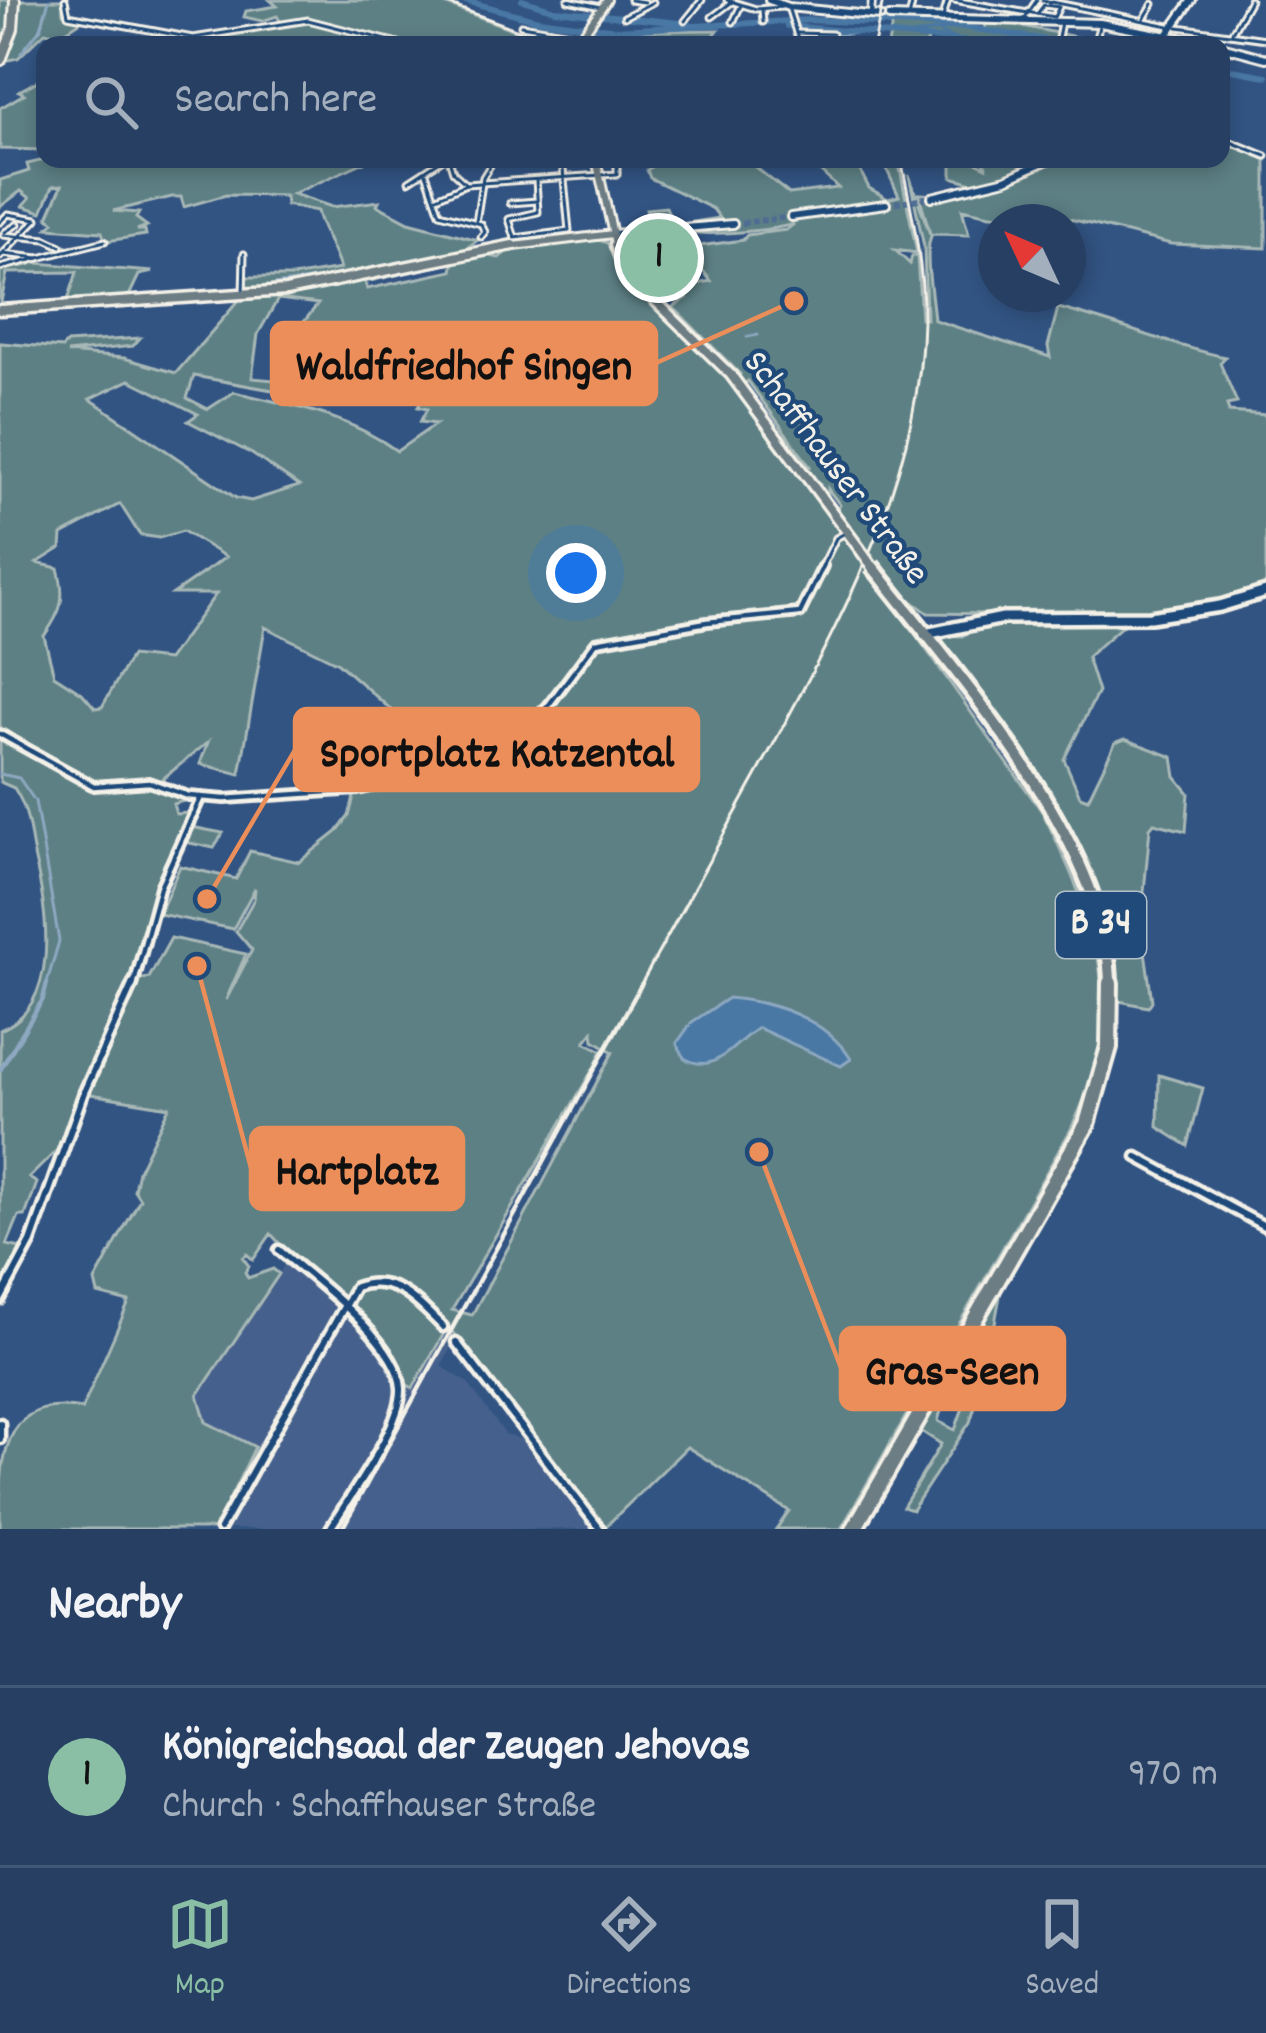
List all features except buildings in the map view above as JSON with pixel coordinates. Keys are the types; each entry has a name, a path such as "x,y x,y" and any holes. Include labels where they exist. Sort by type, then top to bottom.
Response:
{"highway":[{"path":"0,43 13,0"},
{"path":"1,60 13,29 13,0"}],"main road":[{"path":"769,0 788,7 871,14"},
{"path":"889,17 1086,22 1170,36 1194,0"},
{"path":"580,36 604,3"},
{"path":"1230,48 1266,58"},
{"name":"Schaffhauser Straße","path":"598,168 612,233 629,276 688,328 731,375 925,634"},
{"path":"932,197 1014,177 1032,168"},
{"path":"791,217 886,204"},
{"path":"0,310 243,296 574,237 733,224"},
{"path":"925,634 1004,618 1165,616 1266,592"},
{"path":"937,649 937,635 949,628"},
{"name":"B 34","path":"854,1529 1078,1140 1096,1102 1111,1049 1112,973 1081,867 1049,806 925,634"}],"street":[{"path":"65,0 68,15 189,36"},
{"path":"568,0 604,3"},
{"path":"630,0 651,2"},
{"path":"685,21 702,0"},
{"path":"807,9 813,0"},
{"path":"871,14 872,0"},
{"path":"908,18 913,0"},
{"path":"942,20 951,0 1037,14"},
{"path":"1022,22 1039,0 1250,37 1263,38 1266,28"},
{"path":"1232,34 1250,0"},
{"path":"712,16 730,1 761,9 788,7 797,36"},
{"path":"624,17 651,2"},
{"path":"1046,4 1059,7 1054,17 1034,18 1037,14 1046,4"},
{"path":"1144,21 1154,4"},
{"path":"733,22 741,5"},
{"path":"761,9 763,22"},
{"path":"1086,22 1090,10"},
{"path":"202,36 308,20 381,36"},
{"path":"1058,36 1061,22"},
{"path":"1097,36 1100,23"},
{"path":"521,26 584,30"},
{"path":"795,26 832,34"},
{"path":"1242,50 1250,37"},
{"path":"1230,142 1266,156"},
{"path":"409,181 433,168"},
{"path":"451,168 466,184"},
{"path":"476,222 490,168"},
{"path":"536,181 537,214 509,220 514,237 569,230 562,168"},
{"path":"437,197 466,184 600,176 617,174 617,168"},
{"path":"426,173 440,213 476,222 485,228 481,237"},
{"path":"510,203 537,201"},
{"path":"2,255 37,221 8,214 0,224 3,235"},
{"path":"3,235 18,224"},
{"path":"539,226 542,236"},
{"path":"3,235 50,240 64,247"},
{"path":"0,268 64,247 105,241"},
{"path":"243,296 244,254"},
{"path":"2,255 39,258"},
{"path":"0,734 91,786 156,783 185,796 361,790 463,766 506,746 538,719 596,642 706,622 800,613 836,538 848,532"},
{"path":"0,1300 46,1201 84,1092 131,992 160,887 200,797"},
{"path":"1137,1157 1266,1227"},
{"path":"279,1250 387,1357 402,1390 330,1529"},
{"path":"220,1529 342,1308 360,1284 383,1281 417,1302 443,1328"},
{"path":"456,1342 599,1529"},
{"path":"0,1423 0,1439"}],"shaded area":[{"path":"728,998 797,1015 827,1033 851,1059 841,1066 758,1028 715,1061 695,1063 684,1058 677,1043 692,1022"},
{"path":"285,1264 349,1304 412,1388 443,1335 452,1346 441,1366 467,1382 505,1434 527,1441 593,1529 222,1529 264,1452 187,1412"}],"green space":[{"path":"0,0 62,0 63,13 87,17 60,35 45,32 36,36 18,58 0,62"},
{"path":"270,0 434,0 531,36 202,36 282,24 277,16 262,21 244,17 246,11 277,6"},
{"path":"892,23 985,30 986,24 1012,24 1071,36 890,36"},
{"path":"718,30 714,36 598,36 586,32"},
{"path":"36,82 36,150 0,149 0,108 24,94 19,91"},
{"path":"1230,143 1266,157 1266,248 1171,244 1086,223 1086,204 978,204 978,212 962,209 969,235 932,234 928,262 934,320 1050,357 1048,346 1057,312 1072,312 1225,357 1220,363 1237,403 1227,405 1229,412 1266,415 1266,591 1220,605 1150,616 928,613 910,600 904,602 836,511 840,505 828,489 828,500 756,403 811,468 748,381 742,386 736,377 740,374 673,307 687,298 678,288 711,281 685,248 743,240 794,224 700,233 654,227 646,209 666,207 674,225 720,218 713,209 650,178 650,168 756,168 789,194 838,188 821,172 825,168 859,168 869,188 888,199 899,196 886,168 900,168 917,253 895,250 910,264 912,256 917,256 921,318 926,319 924,247 909,175 930,234 919,194 935,195 976,184 952,177 952,168 1230,168"},
{"path":"36,162 36,168 351,168 293,194 332,207 379,201 377,205 409,222 478,240 450,260 451,263 365,282 367,289 452,271 454,260 479,254 499,258 508,251 546,243 597,239 610,244 641,293 718,365 768,428 1043,813 1079,894 1100,969 1103,1007 1088,1087 1070,1131 841,1529 776,1529 789,1511 687,1447 603,1529 458,1337 447,1328 413,1388 404,1383 349,1304 285,1264 290,1255 271,1234 253,1260 247,1254 243,1258 249,1266 245,1272 248,1278 273,1269 279,1274 198,1395 206,1422 255,1447 215,1529 0,1529 1,1480 10,1439 35,1412 55,1407 82,1409 129,1302 98,1294 95,1281 140,1199 134,1190 138,1171 169,1107 84,1093 64,1143 29,1178 37,1183 7,1245 25,1249 0,1297 0,1030 20,1018 33,1000 41,979 46,930 26,814 14,788 0,782 0,343 62,348 67,343 140,338 133,346 67,353 124,358 176,373 240,299 316,288 246,290 246,277 292,277 340,269 317,211 286,205 285,196 226,195 184,207 181,197 172,197 113,211 139,213 136,218 147,226 137,230 145,230 146,235 68,247 36,263 153,272 139,275 128,298 67,303 77,272 7,273 0,307 0,270 29,265 64,247 105,240 102,232 48,228 54,222 48,217 62,185 53,186 42,212 23,206 30,198 21,191 0,207 0,180 29,171 27,164","holes":["278,299 318,304 299,328 274,380 252,378 258,334","396,324 415,324 410,342 461,359 446,359 418,407 427,409 420,422 436,424 397,451 339,420 299,407 234,392 208,409 187,398 194,376 340,402","130,380 198,414 188,421 252,454 299,486 251,501 236,498 90,399","120,504 140,535 159,538 183,531 226,557 173,594 216,594 168,660 131,656 102,707 95,708 54,675 44,636 58,612 62,588 58,568 37,563 61,548 62,535","265,627 338,663 395,713 359,777 349,816 337,832 299,862 250,851 236,879 180,866 159,914 233,929 255,888 236,931 252,950 226,1000 246,954 171,938 149,978 136,980 180,841 214,848 223,833 186,826 190,813 176,814 173,804 184,801 175,792 127,785 160,781 208,742 200,764 240,774","593,1032 594,1040 613,1052 472,1315 452,1310 596,1064 602,1051 585,1042"]},
{"path":"988,622 1124,624 1087,657 1098,692 1064,759 1080,796 1088,799 1115,743 1125,739 1173,757 1176,777 1189,793 1186,831 1154,823 1150,828 1141,923 1152,1001 1148,1007 1119,1001 1098,902 1079,855 1029,767 940,643 946,635 962,636"},
{"path":"1159,1075 1203,1088 1188,1146 1158,1127"},
{"path":"1000,1296 986,1371 970,1422 912,1510 903,1507 941,1444 921,1431 862,1529 854,1529 977,1325 938,1421 955,1430 969,1391 986,1307"}],"waterway":[{"path":"21,53 41,28 49,0"},
{"path":"462,0 538,20 617,30 810,20 962,27 1022,36"},
{"path":"522,0 555,10 689,24"},
{"path":"787,26 904,36"},
{"path":"938,31 962,27"},
{"path":"913,35 936,31"},
{"path":"829,36 866,32"},
{"path":"941,33 948,36"},
{"path":"1230,70 1266,76"},
{"path":"274,285 330,277"},
{"path":"747,337 758,335"},
{"path":"0,774 19,778 35,801 59,941 46,986"},
{"path":"0,1070 43,999 47,983"}],"tunnel":[{"path":"886,204 932,197"},
{"path":"733,224 791,217"}],"railway":[{"path":"437,0 535,36"},
{"path":"876,36 883,0"},
{"path":"640,986 826,646 893,489 919,379 923,321 919,260 903,168"},
{"path":"342,1529 642,983"}],"place":[{"name":"Königreichsaal der Zeugen Jehovas","path":"659,258"},
{"name":"Waldfriedhof Singen","path":"794,301"},
{"name":"Sportplatz Katzental","path":"207,899"},
{"name":"Hartplatz","path":"197,966"},
{"name":"Gras-Seen","path":"759,1152"}]}
